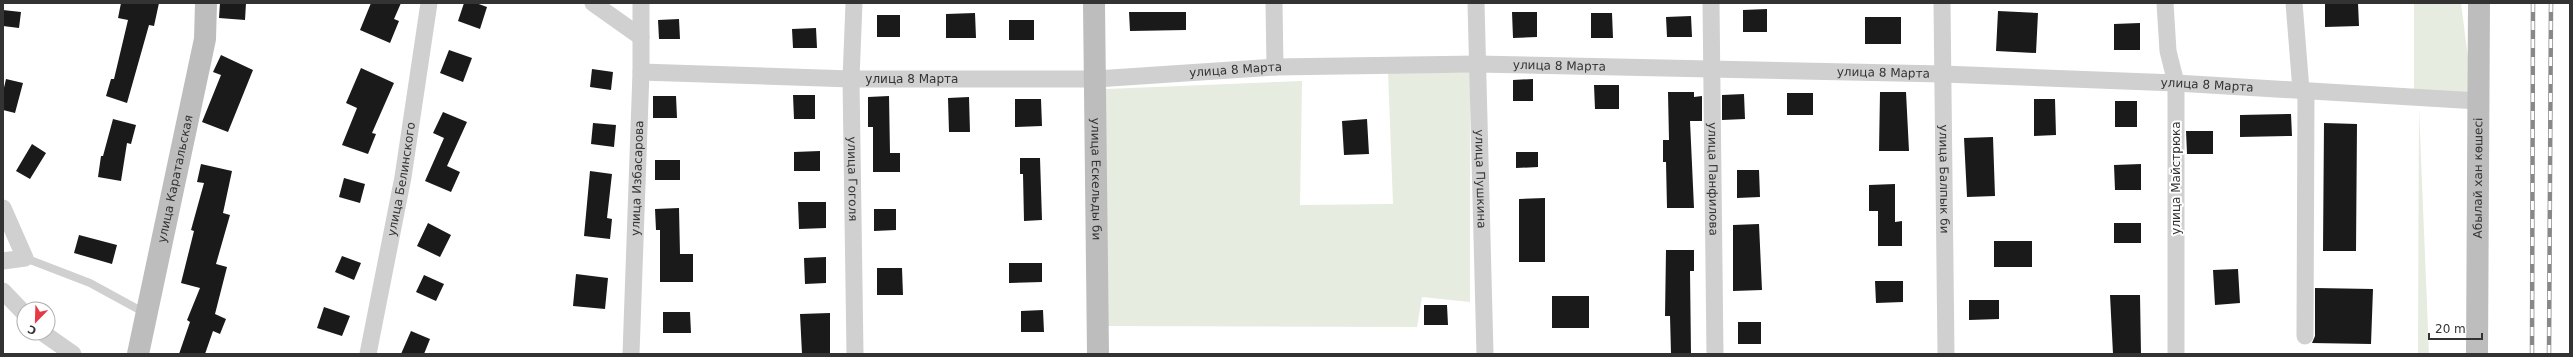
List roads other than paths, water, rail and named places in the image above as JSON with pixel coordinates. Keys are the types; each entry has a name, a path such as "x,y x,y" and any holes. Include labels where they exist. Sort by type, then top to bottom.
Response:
{"street":[{"name":"улица Каратальская","path":"138,354 205,38 206,3"},
{"name":"улица Белинского","path":"368,354 403,177 429,3"},
{"path":"593,3 641,37"},
{"name":"улица Избасарова","path":"631,354 641,72 641,3"},
{"name":"улица Гоголя","path":"854,3 852,79 855,354"},
{"name":"улица Ескельды би","path":"1094,3 1098,354"},
{"path":"1274,3 1275,67"},
{"name":"улица Пушкина","path":"1476,3 1486,354"},
{"name":"улица Панфилова","path":"1711,3 1710,69 1715,354"},
{"name":"улица Балпык би","path":"1942,3 1946,354"},
{"name":"улица Майстрюка","path":"2165,3 2168,51 2176,83 2176,354"},
{"path":"2294,3 2304,91 2305,336"},
{"name":"Абылай хан көшесі","path":"2477,354 2479,3"},
{"name":"улица 8 Марта","path":"641,72 852,79 1096,80 1275,67 1477,64 1943,74 2176,83 2478,102"},
{"path":"3,208 26,258 3,261"},
{"path":"3,291 16,305"},
{"path":"54,341 73,354"}],"lane":[{"path":"26,258 90,283 146,313"}],"railway":[{"path":"2532,354 2533,3"},
{"path":"2549,354 2551,3"}]}
